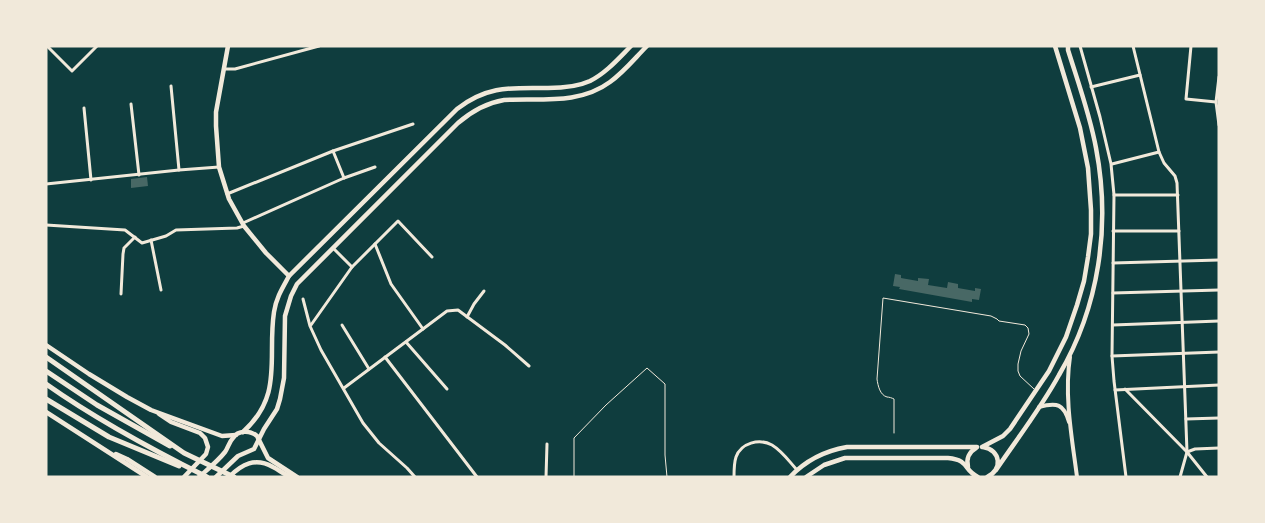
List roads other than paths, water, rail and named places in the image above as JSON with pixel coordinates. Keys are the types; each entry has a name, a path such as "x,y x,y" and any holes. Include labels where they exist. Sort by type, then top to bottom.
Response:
{"main road":[{"path":"228,46 218,101 216,126 219,167 227,194 243,225 288,276"},
{"path":"151,410 222,436 236,435 243,432 258,415 268,397 272,375 274,313 278,298 288,276 464,104 481,94 496,89 565,87 583,83 598,76 610,67 631,46"},
{"path":"216,477 238,456 254,450 264,429 277,409 283,389 284,326 288,303 297,284 332,248 468,114 495,101 566,99 592,92 616,77 647,46"},
{"path":"970,477 967,458 973,450 1002,436 1010,429 1049,371 1072,322 1084,281 1091,234 1091,188 1079,124 1055,46"},
{"path":"987,477 993,473 1039,407 1070,357 1083,326 1096,282 1102,234 1102,187 1096,146 1068,46"},
{"path":"46,345 127,397 171,422 200,433 205,438 208,447 206,454 184,477"},
{"path":"46,357 184,453"},
{"path":"46,372 97,406 160,442 234,477"},
{"path":"46,384 100,419 186,468"},
{"path":"46,399 109,437 206,477"},
{"path":"46,412 89,440 155,477"},
{"path":"243,432 254,434 268,458 297,477"},
{"path":"199,477 225,451 236,435"},
{"path":"790,477 811,459 820,454 847,447 986,447 994,452 998,461 993,473"},
{"path":"108,451 147,477"},
{"path":"806,477 824,465 851,458 956,458 962,461 978,477"},
{"path":"229,477 241,466 258,462 291,477"}],"street":[{"path":"47,46 72,71 97,46"},
{"path":"224,69 235,69 319,46"},
{"path":"1133,46 1159,152 1177,183 1187,452 1180,477"},
{"path":"1191,46 1186,99 1216,102"},
{"path":"1080,47 1111,164 1114,195 1112,356 1126,477"},
{"path":"1091,88 1140,75"},
{"path":"1219,77 1216,102 1219,125"},
{"path":"171,86 179,170"},
{"path":"131,104 139,174"},
{"path":"84,108 91,180"},
{"path":"227,194 333,150 413,124"},
{"path":"333,150 344,178"},
{"path":"1111,164 1159,152"},
{"path":"46,184 219,167"},
{"path":"46,225 125,230 142,243 166,236 176,230 237,228 344,178 375,167"},
{"path":"1114,195 1178,195"},
{"path":"310,326 352,267 398,221 432,257"},
{"path":"1114,231 1179,231"},
{"path":"121,294 124,248 135,237"},
{"path":"151,240 161,290"},
{"path":"375,244 391,284 423,329"},
{"path":"332,248 352,267"},
{"path":"1113,262 1219,260"},
{"path":"1113,293 1219,290"},
{"path":"467,317 474,304 484,292"},
{"path":"302,299 310,326 321,350 368,431 415,477"},
{"path":"344,388 447,311 458,310 505,345 529,366"},
{"path":"1112,325 1219,322"},
{"path":"342,326 369,369"},
{"path":"406,342 447,389"},
{"path":"1112,356 1219,352"},
{"path":"385,357 477,477"},
{"path":"1070,357 1067,391 1077,477"},
{"path":"1115,390 1219,385"},
{"path":"1125,389 1187,452 1207,477"},
{"path":"1039,407 1053,404 1059,406 1066,412 1071,429"},
{"path":"1186,419 1219,418"},
{"path":"734,477 734,462 739,452 747,445 756,442 767,443 777,449 797,470"},
{"path":"546,477 547,444"},
{"path":"1187,452 1196,449 1219,448"}],"lane":[{"path":"894,433 894,399 882,395 877,379 882,298 992,316 997,318 999,322 1025,325 1028,328 1029,334 1021,351 1018,371 1020,376 1036,390"},
{"path":"574,477 574,438 606,404 646,368 665,384 665,455 667,477"}]}
